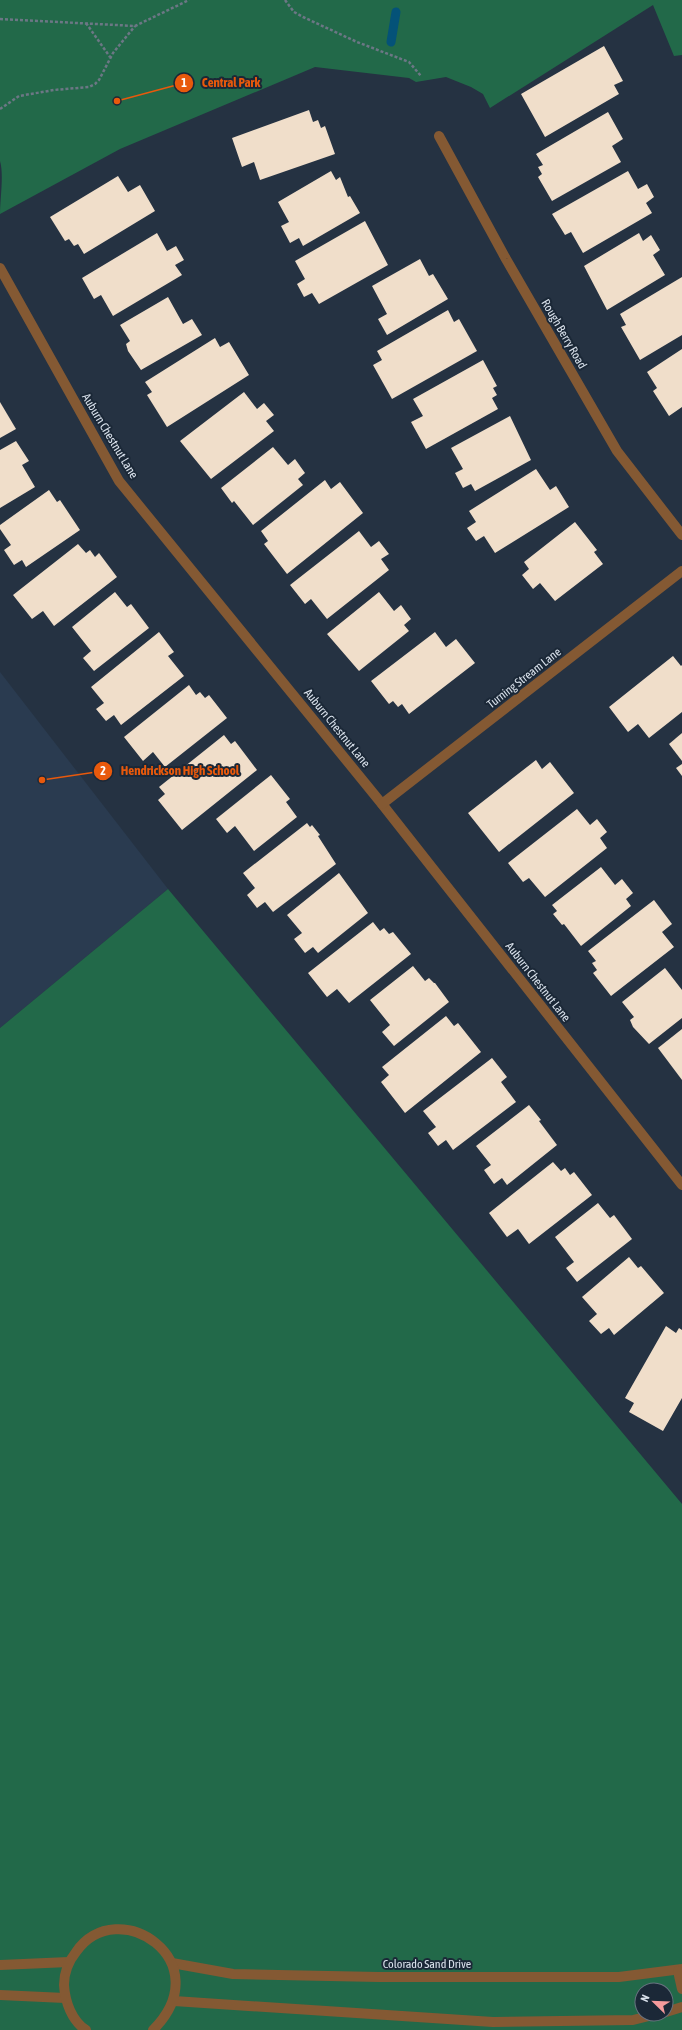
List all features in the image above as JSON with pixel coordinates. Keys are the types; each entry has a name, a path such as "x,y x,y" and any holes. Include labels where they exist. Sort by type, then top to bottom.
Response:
{"street":[{"name":"Rough Berry Road","path":"439,136 506,259 617,451 682,535"},
{"name":"Auburn Chestnut Lane","path":"0,268 119,481 382,804 682,1185"},
{"name":"Turning Stream Lane","path":"382,804 682,571"},
{"path":"86,2030 72,2014 65,1998 64,1979 69,1962 79,1946 94,1935 112,1930 130,1930 148,1936 162,1948 172,1963 176,1982 174,2001 166,2018 153,2030"},
{"path":"0,1966 69,1962"},
{"name":"Colorado Sand Drive","path":"172,1963 233,1974 371,1977 619,1977 680,1970"},
{"path":"680,1970 682,1989"},
{"path":"0,1995 65,1998"},
{"path":"174,2001 493,2022 634,2020"}],"path":[{"path":"0,109 19,96 54,90 89,87 99,80 110,57 135,26 189,0"},
{"path":"285,0 294,12 303,18 357,42 409,62 421,76"},
{"path":"0,19 135,26"},
{"path":"85,23 110,57"}],"shaded area":[{"path":"0,672 168,889 0,1028"}],"green space":[{"path":"0,0 682,0 682,55 674,56 653,5 490,108 483,94 471,87 446,77 416,82 409,78 315,67 120,149 0,214 2,180 0,161"},
{"path":"168,889 682,1504 682,2030 0,2030 0,1028"}],"building":[{"path":"604,46 623,81 614,85 619,94 545,137 521,94"},
{"path":"309,110 313,122 318,120 321,128 325,126 335,154 260,180 254,162 242,167 232,138"},
{"path":"608,112 623,139 612,146 621,162 552,201 538,177 542,174 538,167 543,165 536,154"},
{"path":"331,171 336,180 340,177 348,197 350,196 360,213 303,246 299,238 290,243 281,226 289,222 278,202"},
{"path":"628,171 638,189 647,184 654,197 646,203 652,213 583,253 571,232 565,235 552,214"},
{"path":"118,176 128,192 140,185 155,211 84,254 78,244 74,246 69,239 65,241 50,217"},
{"path":"365,221 388,265 319,304 312,293 304,297 297,284 305,279 295,261"},
{"path":"157,233 167,251 176,246 184,260 175,265 182,275 113,316 101,295 94,299 82,278"},
{"path":"639,233 643,241 651,235 660,250 653,255 665,275 607,310 584,266"},
{"path":"420,259 429,276 433,274 448,299 387,335 378,319 387,314 372,286"},
{"path":"682,277 682,335 640,360 621,327 626,325 620,314"},
{"path":"168,297 183,324 192,319 202,335 141,370 128,351 126,344 130,341 120,325"},
{"path":"448,310 454,322 459,319 477,351 392,399 373,365 382,360 377,351"},
{"path":"215,338 220,347 229,342 249,375 167,427 147,395 152,392 145,382"},
{"path":"682,349 682,407 669,416 653,391 657,388 647,372"},
{"path":"483,360 497,386 493,388 497,395 492,398 498,409 426,449 411,422 423,416 413,399"},
{"path":"244,392 257,409 264,403 274,415 266,421 274,431 211,479 180,441"},
{"path":"0,402 16,429 0,438"},
{"path":"510,416 531,460 475,491 471,484 463,488 455,473 463,469 451,448"},
{"path":"16,441 29,461 22,465 35,487 0,508 0,450"},
{"path":"273,447 288,465 295,459 305,473 298,479 303,485 253,525 234,501 232,503 221,488"},
{"path":"536,469 550,490 556,486 569,507 495,553 484,536 476,541 467,528 476,522 469,511"},
{"path":"325,480 331,489 340,482 363,513 287,574 264,544 268,541 261,531"},
{"path":"49,490 57,502 60,500 80,530 26,567 22,560 14,565 4,550 11,545 0,529 0,525"},
{"path":"575,522 597,550 594,552 603,564 555,601 540,583 533,589 522,575 529,569 524,562"},
{"path":"359,531 371,547 379,541 389,554 381,559 389,570 327,619 311,599 305,604 290,585"},
{"path":"78,544 86,553 90,550 95,557 99,553 117,577 54,626 43,611 32,619 13,595"},
{"path":"115,592 127,607 131,604 149,628 94,671 83,658 91,651 72,627"},
{"path":"379,592 394,611 401,605 411,619 404,625 409,631 359,671 327,634"},
{"path":"159,632 174,652 168,656 184,676 121,725 114,715 106,721 96,709 104,703 91,687"},
{"path":"435,632 446,647 456,639 475,663 409,714 402,704 398,707 393,701 389,704 371,681"},
{"path":"673,656 681,666 682,665 682,712 649,738 638,724 628,732 609,707"},
{"path":"189,685 196,695 200,692 205,698 209,695 227,718 165,767 153,752 143,761 124,737"},
{"path":"682,733 682,761 669,744"},
{"path":"224,735 231,744 235,741 257,770 182,830 158,800 165,794 159,787"},
{"path":"536,760 542,769 550,762 574,793 499,852 468,813"},
{"path":"682,764 682,776 676,768"},
{"path":"271,775 290,799 286,802 297,817 254,851 235,826 227,833 216,819"},
{"path":"577,809 590,825 597,819 607,832 600,838 607,848 545,897 529,878 523,882 508,863"},
{"path":"307,823 310,827 312,825 320,835 318,836 336,864 273,912 265,902 257,908 247,895 255,888 243,873"},
{"path":"601,867 615,885 622,879 633,893 626,899 631,906 581,946 564,924 562,925 553,914 557,911 552,905"},
{"path":"339,873 368,913 318,953 313,947 305,953 294,939 302,933 287,915"},
{"path":"654,900 672,924 662,932 674,947 611,996 593,973 597,970 592,963 596,961 588,951"},
{"path":"373,922 380,931 384,928 389,934 393,932 411,954 349,1003 337,989 327,997 308,973"},
{"path":"413,966 425,981 429,978 435,983 449,1002 394,1046 382,1032 390,1025 370,1000"},
{"path":"665,968 682,990 682,1018 649,1044 633,1027 630,1020 634,1017 622,1002"},
{"path":"446,1016 454,1026 458,1023 481,1052 405,1113 381,1082 389,1075 382,1067"},
{"path":"682,1029 682,1080 658,1048"},
{"path":"492,1058 507,1077 501,1082 516,1102 453,1150 446,1140 438,1146 428,1133 436,1127 423,1111"},
{"path":"529,1105 541,1120 539,1121 557,1145 507,1185 502,1178 494,1184 484,1170 491,1165 476,1146"},
{"path":"553,1162 561,1171 565,1168 570,1175 574,1172 592,1195 529,1244 518,1229 507,1237 489,1213"},
{"path":"598,1203 610,1218 614,1215 632,1239 577,1282 566,1268 574,1262 555,1237"},
{"path":"629,1257 638,1268 641,1266 664,1293 614,1335 609,1328 601,1334 589,1321 597,1314 582,1297"},
{"path":"666,1326 676,1333 679,1328 682,1330 682,1398 663,1431 629,1412 634,1403 625,1398"}],"waterway":[{"path":"391,42 396,12"}],"place":[{"name":"Central Park","path":"117,101"},
{"name":"Hendrickson High School","path":"42,780"}]}
